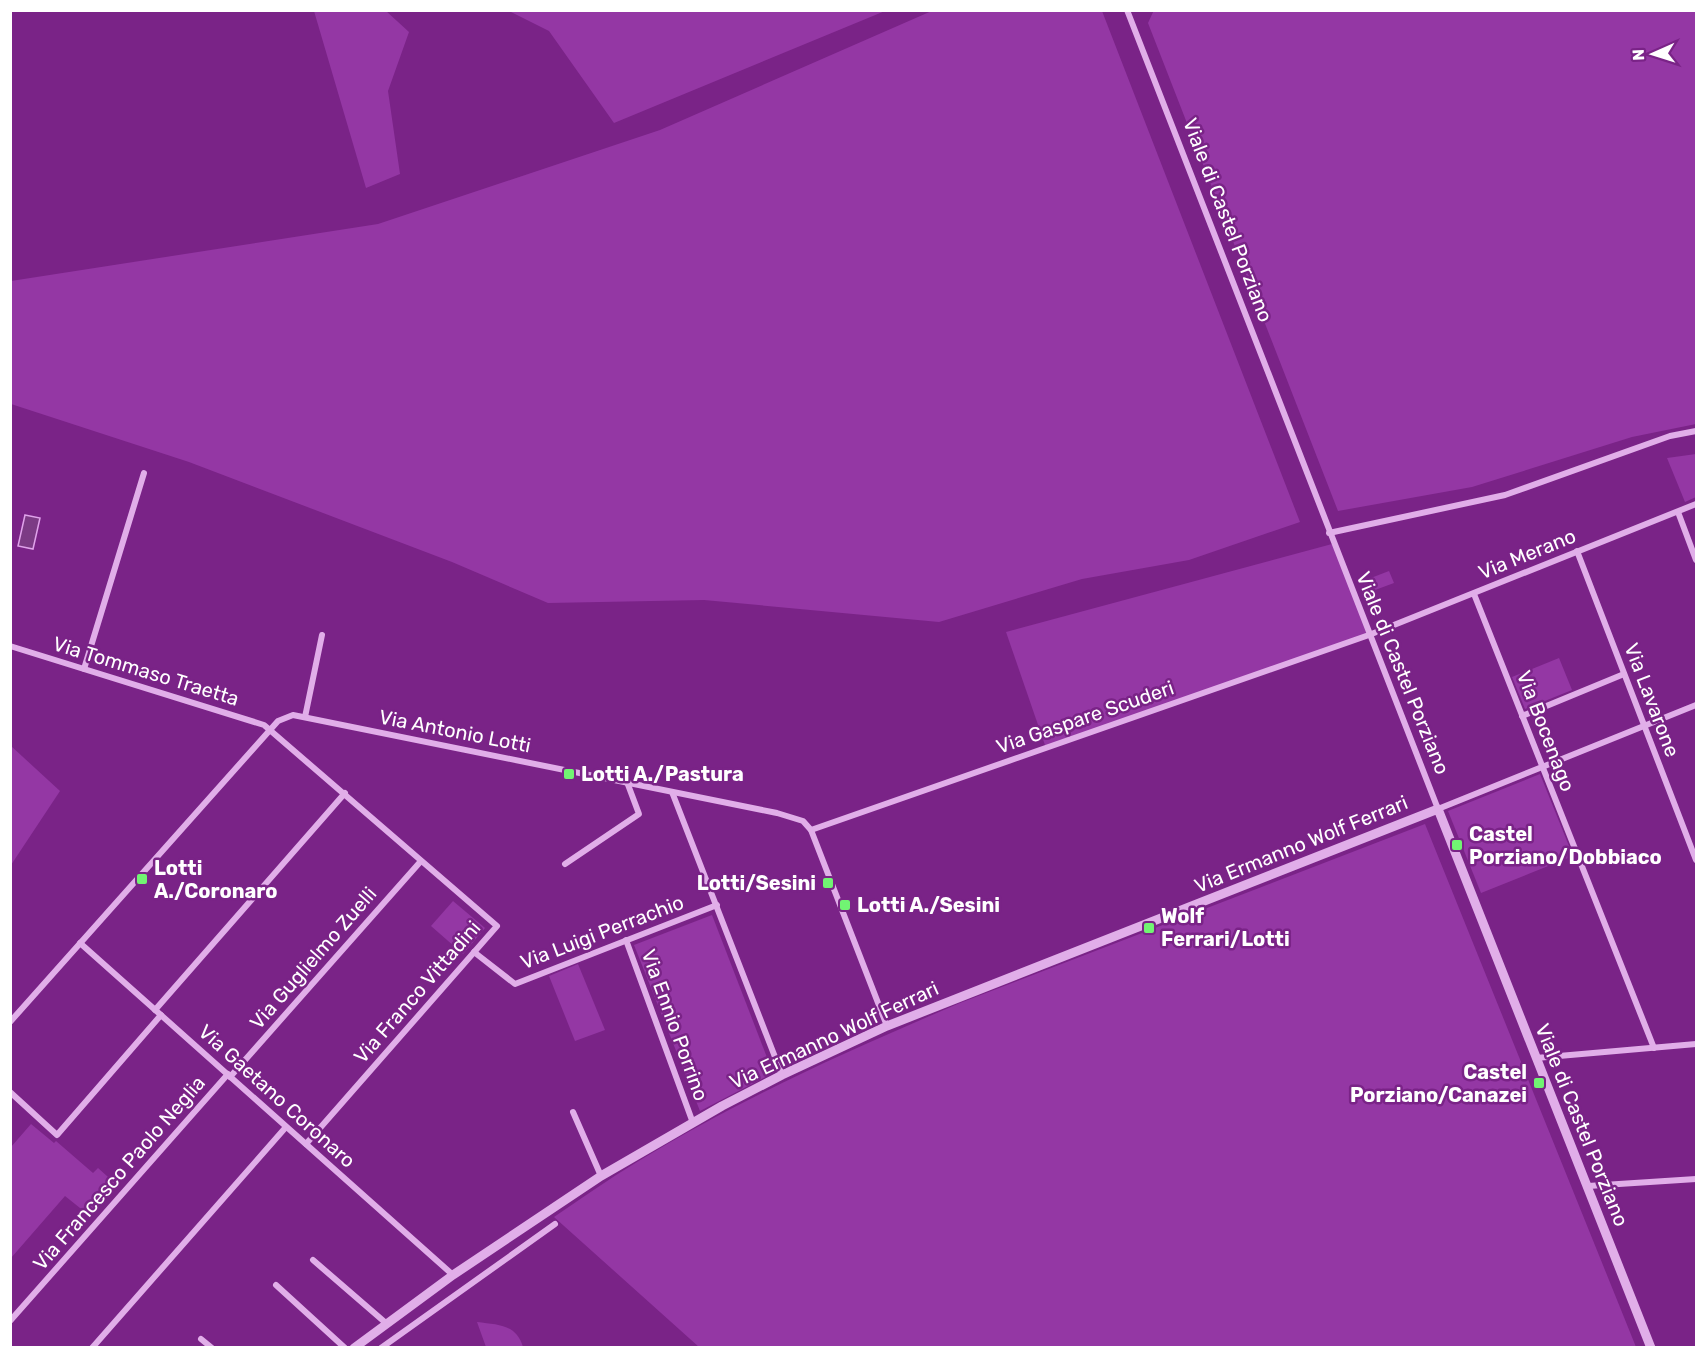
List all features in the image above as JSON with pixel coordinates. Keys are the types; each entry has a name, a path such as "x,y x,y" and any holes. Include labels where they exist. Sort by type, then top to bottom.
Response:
{"street":[{"name":"Viale di Castel Porziano","path":"1127,10 1329,533 1651,1347"},
{"path":"1329,533 1505,495 1670,436 1696,431"},
{"path":"84,669 144,473"},
{"name":"Via Merano","path":"1369,635 1696,504"},
{"path":"1678,512 1696,560"},
{"name":"Via Lavarone","path":"1577,551 1696,860"},
{"name":"Via Bocenago","path":"1474,594 1654,1048"},
{"path":"304,717 322,635"},
{"name":"Via Gaspare Scuderi","path":"811,830 1369,635"},
{"name":"Via Tommaso Traetta","path":"10,646 264,725 270,730"},
{"path":"1522,716 1624,674"},
{"path":"1438,809 1696,705"},
{"name":"Via Antonio Lotti","path":"10,1022 270,730 286,717 304,717 777,813 803,821 811,830"},
{"name":"Via Franco Vittadini","path":"270,730 497,926 306,1144"},
{"path":"566,864 639,814 627,782"},
{"path":"672,792 782,1075"},
{"path":"10,1092 57,1135 158,1012 345,793"},
{"name":"Via Ermanno Wolf Ferrari","path":"354,1347 453,1275 601,1176 782,1075 887,1026 1438,809"},
{"path":"811,830 887,1026"},
{"name":"Via Guglielmo Zuelli","path":"229,1076 421,861"},
{"name":"Via Luigi Perrachio","path":"474,952 515,984 717,905"},
{"name":"Via Ennio Porrino","path":"626,939 693,1123"},
{"name":"Via Gaetano Coronaro","path":"80,943 453,1275"},
{"path":"1536,1058 1696,1044"},
{"name":"Via Francesco Paolo Neglia","path":"10,1321 229,1076"},
{"path":"573,1112 601,1176"},
{"path":"92,1347 286,1127"},
{"path":"1588,1186 1696,1179"},
{"path":"381,1347 555,1224"},
{"path":"313,1260 387,1324"},
{"path":"276,1285 345,1347"},
{"path":"201,1339 212,1347"}],"shaded area":[{"path":"934,10 1102,11 1300,522 1189,560 1082,579 939,622 704,600 548,603 452,562 189,462 11,404 11,281 378,224 660,130"},
{"path":"1154,10 1696,11 1696,424 1632,437 1472,487 1338,511 1148,23"},
{"path":"314,11 386,11 409,32 388,91 400,174 366,188"},
{"path":"509,11 885,11 614,123 549,31"},
{"path":"1696,454 1696,497 1685,502 1667,458"},
{"path":"25,515 40,518 33,549 18,546"},
{"path":"1332,544 1369,635 1046,748 1006,632"},
{"path":"1389,571 1394,583 1367,593 1363,581"},
{"path":"1559,658 1572,690 1525,709 1512,677"},
{"path":"11,746 60,791 11,865"},
{"path":"1540,774 1573,856 1481,893 1448,811"},
{"path":"1425,824 1636,1347 699,1347 554,1217 616,1175 676,1139 755,1096 836,1057 960,1003"},
{"path":"453,901 485,928 463,954 431,926"},
{"path":"712,915 773,1073 700,1111 634,945"},
{"path":"578,964 605,1030 575,1041 549,976"},
{"path":"31,1124 54,1143 56,1141 93,1173 98,1168 117,1185 90,1216 65,1196 11,1258 11,1147"},
{"path":"477,1322 506,1327 516,1334 523,1347 486,1347"}],"place":[{"name":"Lotti A./Pastura","path":"569,774"},
{"name":"Castel Porziano/Dobbiaco","path":"1457,845"},
{"name":"Lotti A./Coronaro","path":"142,879"},
{"name":"Lotti/Sesini","path":"828,883"},
{"name":"Lotti A./Sesini","path":"845,905"},
{"name":"Wolf Ferrari/Lotti","path":"1149,928"},
{"name":"Castel Porziano/Canazei","path":"1539,1083"}]}
